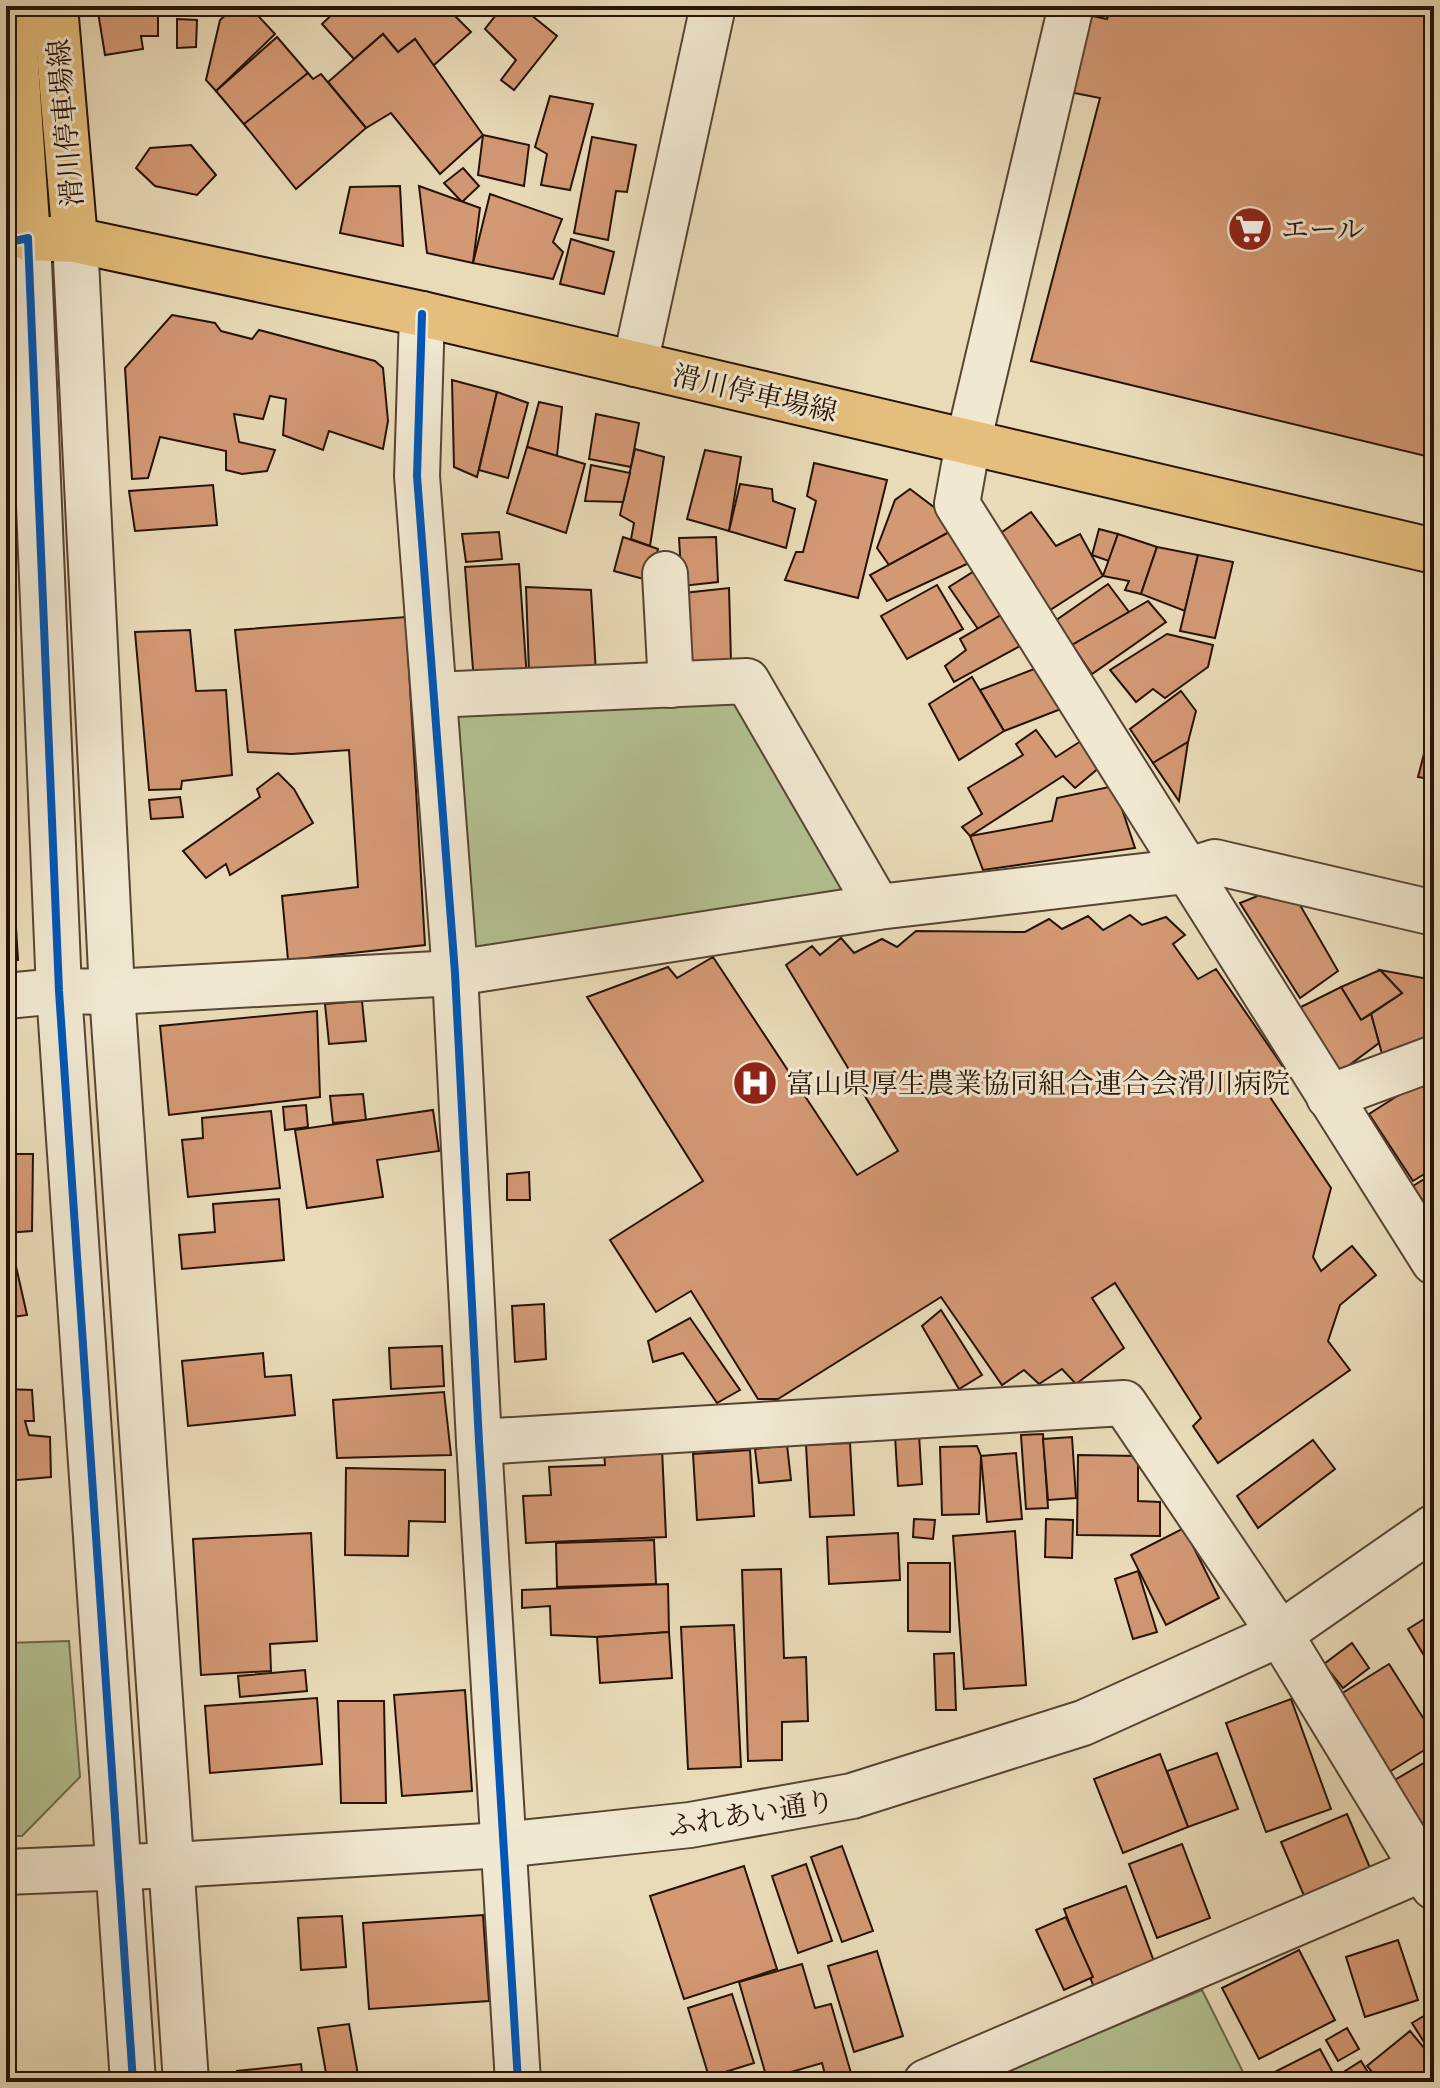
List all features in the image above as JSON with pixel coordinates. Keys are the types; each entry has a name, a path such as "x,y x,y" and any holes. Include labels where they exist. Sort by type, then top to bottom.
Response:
{"main road":[{"name":"滑川停車場線","path":"12,6 17,241 75,240 422,314 1434,551"},
{"name":"滑川停車場線","path":"55,6 75,240"}],"street":[{"path":"635,364 713,6"},
{"path":"1071,6 968,443 957,504 1434,1262"},
{"path":"75,240 112,992 186,2082"},
{"path":"17,241 23,516 59,991 133,2082"},
{"path":"422,314 417,476 455,973 479,1442 518,2082"},
{"path":"665,574 671,685"},
{"path":"434,695 747,681 878,907"},
{"path":"6,996 455,973 878,907 1186,871 1215,862 1434,913"},
{"path":"1329,1097 1434,1058"},
{"path":"479,1442 1124,1403 1280,1634 1431,1874 926,2082"},
{"name":"ふれあい通り","path":"6,1872 503,1845 690,1825 852,1796 1083,1723 1280,1634 1434,1527"}],"green space":[{"path":"739,684 878,907 455,973 434,704"},
{"path":"69,1641 80,1777 22,1836 6,1836 6,1643"},
{"path":"1202,1990 1248,2082 979,2082"}],"building":[{"path":"97,6 158,6 158,36 141,36 143,49 105,55"},
{"path":"236,6 249,6 275,34 216,91 206,80 220,20"},
{"path":"341,6 451,6 448,9 471,32 433,66 415,39 398,52 383,34 354,59 322,24"},
{"path":"503,6 520,6 557,36 514,90 501,80 516,60 485,29"},
{"name":"エール","path":"1110,6 1434,6 1434,458 1031,361 1100,98 1069,92 1088,15 1107,19"},
{"path":"177,19 197,20 196,47 177,48"},
{"path":"383,34 398,52 415,39 483,135 440,174 391,113 366,128 328,82"},
{"path":"277,37 308,73 248,129 216,91"},
{"path":"308,73 313,79 321,74 366,128 296,189 244,124"},
{"path":"550,96 593,104 570,190 541,185 547,154 535,147"},
{"path":"483,135 529,145 524,186 478,175"},
{"path":"592,137 636,145 627,192 616,191 608,240 574,233"},
{"path":"191,145 216,175 197,195 155,186 136,168 150,148"},
{"path":"463,168 479,186 462,202 444,183"},
{"path":"400,186 403,246 340,233 350,187"},
{"path":"419,186 480,208 473,263 427,253"},
{"path":"490,194 562,219 553,242 563,252 553,279 473,263"},
{"path":"571,239 614,252 604,294 560,284"},
{"path":"172,315 215,323 221,331 252,339 259,330 375,361 383,368 388,421 383,449 329,431 323,450 283,435 286,399 270,396 263,419 234,414 239,442 275,450 267,471 242,474 226,470 226,451 160,437 148,478 132,479 125,368"},
{"path":"452,380 497,392 477,477 454,467"},
{"path":"497,392 528,403 508,478 479,470"},
{"path":"539,402 562,407 557,456 527,447"},
{"path":"596,414 639,423 631,467 589,459"},
{"path":"527,447 585,464 566,533 507,513"},
{"path":"635,449 664,457 650,546 631,539 634,523 620,515"},
{"path":"705,450 741,457 729,531 687,519"},
{"path":"814,463 887,480 858,598 785,580 796,552 803,552 816,501 807,496"},
{"path":"591,465 630,473 623,502 585,501"},
{"path":"740,484 772,489 773,501 795,509 786,548 729,531"},
{"path":"213,485 217,525 135,531 129,491"},
{"path":"910,489 935,508 951,531 889,565 877,548 895,500"},
{"path":"1031,512 1056,546 1080,534 1103,576 1047,612 999,534"},
{"path":"1099,529 1118,534 1109,561 1092,555"},
{"path":"951,531 969,563 887,601 870,575"},
{"path":"499,532 502,559 466,562 462,534"},
{"path":"1118,534 1157,547 1141,594 1125,590 1129,581 1103,576"},
{"path":"623,537 658,549 651,581 614,571"},
{"path":"716,537 718,582 682,586 679,538"},
{"path":"1157,547 1198,555 1185,611 1141,594"},
{"path":"1198,555 1233,562 1215,638 1180,631"},
{"path":"519,564 527,679 474,682 465,567"},
{"path":"976,570 1003,614 978,629 949,587"},
{"path":"1108,584 1129,612 1072,645 1055,621"},
{"path":"937,585 963,629 907,659 881,616"},
{"path":"526,587 591,590 596,673 529,673"},
{"path":"729,588 731,661 689,666 684,593"},
{"path":"1148,601 1166,622 1092,674 1072,645"},
{"path":"1003,614 1020,646 954,682 945,666 966,650 960,639"},
{"path":"406,617 425,945 288,960 282,896 358,887 349,750 292,754 248,752 235,630"},
{"path":"190,630 196,691 226,690 232,775 182,781 181,789 149,790 135,632"},
{"path":"1167,634 1213,645 1208,667 1165,698 1153,689 1136,702 1110,670"},
{"path":"1034,669 1061,709 1004,731 980,690"},
{"path":"972,677 1004,731 959,760 929,704"},
{"path":"1181,691 1196,711 1188,742 1153,763 1130,729"},
{"path":"1434,715 1434,780 1418,777"},
{"path":"1036,730 1056,757 1081,741 1100,767 1075,788 1063,776 970,836 962,827 982,814 968,788 1023,755 1016,744"},
{"path":"1188,742 1179,801 1153,763"},
{"path":"278,773 294,789 313,823 230,875 226,864 206,878 183,851 260,797 257,789"},
{"path":"1109,787 1121,806 1135,848 983,870 970,836 1052,821 1057,798"},
{"path":"180,797 183,817 151,819 149,800"},
{"path":"1260,895 1300,905 1338,971 1300,998 1240,903"},
{"path":"15,911 18,960 6,959 6,912"},
{"path":"1130,915 1142,925 1166,917 1185,935 1173,944 1198,979 1216,969 1288,1074 1268,1094 1331,1188 1313,1257 1321,1271 1352,1246 1376,1275 1340,1305 1328,1341 1350,1370 1218,1463 1193,1426 1201,1418 1115,1283 1092,1298 1124,1348 1076,1384 1062,1369 1039,1384 1024,1370 1002,1385 941,1297 778,1399 758,1399 691,1291 656,1312 610,1240 703,1181 587,997 668,967 677,978 713,957 857,1175 898,1151 786,965 812,946 820,955 841,938 854,953 882,939 897,947 916,931 1025,932 1049,919 1062,929 1088,916 1103,930"},
{"path":"1380,970 1434,980 1434,1041 1384,1061 1371,1014 1402,993"},
{"path":"1380,970 1402,993 1361,1020 1341,987"},
{"path":"1341,987 1361,1020 1371,1014 1379,1043 1340,1072 1299,1008"},
{"path":"362,1001 366,1041 329,1044 325,1004"},
{"path":"317,1011 320,1097 169,1115 160,1026"},
{"path":"1424,1079 1434,1088 1434,1168 1413,1181 1369,1114"},
{"path":"363,1094 366,1120 333,1123 330,1096"},
{"path":"306,1105 308,1127 285,1130 283,1107"},
{"path":"433,1110 439,1151 377,1160 383,1197 307,1208 295,1130"},
{"path":"271,1111 280,1188 188,1197 182,1140 203,1138 202,1118"},
{"path":"6,1154 33,1154 32,1231 6,1233"},
{"path":"529,1172 530,1200 507,1200 507,1174"},
{"path":"1434,1173 1434,1218 1413,1186"},
{"path":"279,1199 284,1260 182,1269 179,1235 215,1232 213,1204"},
{"path":"6,1252 13,1253 27,1315 6,1318"},
{"path":"544,1304 546,1359 515,1362 512,1306"},
{"path":"941,1310 982,1375 959,1389 922,1326"},
{"path":"690,1318 740,1390 717,1403 683,1353 653,1362 648,1341"},
{"path":"442,1346 444,1386 391,1389 389,1348"},
{"path":"263,1353 265,1377 291,1375 295,1415 188,1426 182,1361"},
{"path":"6,1389 32,1390 34,1421 25,1421 29,1435 50,1437 51,1477 6,1481"},
{"path":"444,1392 451,1455 337,1458 333,1400"},
{"path":"919,1434 922,1484 898,1486 895,1436"},
{"path":"1043,1434 1048,1508 1026,1509 1021,1435"},
{"path":"1072,1437 1076,1498 1048,1500 1043,1439"},
{"path":"1313,1440 1335,1469 1258,1528 1237,1496"},
{"path":"850,1443 854,1515 810,1517 806,1445"},
{"path":"787,1445 791,1480 759,1483 755,1449"},
{"path":"977,1446 981,1456 979,1514 942,1515 940,1447"},
{"path":"662,1449 666,1537 526,1543 523,1496 551,1495 549,1467 605,1465 604,1452"},
{"path":"750,1450 754,1516 697,1520 693,1454"},
{"path":"1016,1453 1022,1519 987,1522 981,1456"},
{"path":"1078,1455 1138,1456 1138,1501 1160,1502 1160,1536 1077,1535"},
{"path":"346,1468 445,1470 445,1522 409,1521 408,1556 345,1555"},
{"path":"914,1519 935,1520 933,1539 913,1537"},
{"path":"1046,1519 1073,1520 1072,1558 1045,1557"},
{"path":"1184,1528 1219,1598 1166,1625 1131,1555"},
{"path":"1015,1531 1026,1685 964,1689 953,1536"},
{"path":"311,1533 317,1641 270,1644 271,1671 201,1675 193,1539"},
{"path":"898,1533 900,1580 829,1584 827,1537"},
{"path":"654,1540 656,1584 557,1587 556,1543"},
{"path":"908,1563 950,1563 950,1632 908,1631"},
{"path":"781,1569 784,1658 806,1657 808,1721 782,1722 782,1760 748,1761 742,1570"},
{"path":"1138,1571 1157,1632 1133,1639 1115,1579"},
{"path":"668,1584 669,1632 597,1637 551,1635 550,1606 522,1608 522,1590"},
{"path":"1434,1613 1434,1672 1408,1629"},
{"path":"734,1625 741,1767 688,1769 681,1627"},
{"path":"669,1632 672,1678 600,1683 597,1637"},
{"path":"1352,1643 1369,1668 1343,1688 1324,1664"},
{"path":"954,1653 956,1710 936,1710 934,1654"},
{"path":"1389,1664 1434,1735 1434,1744 1386,1774 1336,1697"},
{"path":"305,1670 307,1691 240,1697 238,1676"},
{"path":"465,1690 472,1791 402,1796 394,1695"},
{"path":"317,1698 322,1764 210,1773 205,1706"},
{"path":"1291,1699 1331,1809 1266,1832 1226,1723"},
{"path":"338,1701 384,1701 386,1803 341,1803"},
{"path":"1217,1753 1238,1809 1188,1827 1167,1771"},
{"path":"1160,1754 1188,1827 1123,1853 1094,1779"},
{"path":"1434,1757 1434,1816 1419,1825 1393,1781"},
{"path":"1347,1814 1371,1870 1305,1898 1281,1842"},
{"path":"1182,1844 1210,1918 1157,1938 1129,1864"},
{"path":"842,1846 873,1931 842,1942 811,1857"},
{"path":"806,1864 832,1941 798,1953 772,1876"},
{"path":"744,1866 777,1969 684,1999 650,1896"},
{"path":"1126,1886 1156,1967 1095,1990 1064,1909"},
{"path":"483,1915 489,2001 369,2009 363,1923"},
{"path":"342,1916 346,1967 301,1970 298,1918"},
{"path":"1066,1917 1093,1977 1064,1990 1036,1930"},
{"path":"1398,1940 1418,2000 1365,2017 1346,1957"},
{"path":"1299,1950 1335,2020 1259,2059 1222,1988"},
{"path":"877,1951 903,2036 854,2052 828,1966"},
{"path":"802,1964 815,2008 831,2004 853,2080 827,2082 822,2063 767,2079 739,1982"},
{"path":"732,1994 754,2063 709,2077 688,2008"},
{"path":"1434,2010 1434,2058 1412,2023"},
{"path":"349,2024 358,2075 327,2079 318,2028"},
{"path":"1347,2028 1359,2049 1338,2061 1326,2040"},
{"path":"1410,2031 1434,2060 1434,2068 1417,2082 1380,2082 1367,2066"},
{"path":"6,2041 9,2041 14,2082 6,2082"},
{"path":"1320,2049 1338,2082 1257,2081"},
{"path":"1361,2061 1374,2082 1348,2082 1342,2073"},
{"path":"301,2064 303,2082 238,2082 237,2071"},
{"path":"417,2076 418,2082 359,2082 359,2081"}],"cycle path":[{"path":"6,243 28,238 59,991 133,2082"},
{"path":"422,314 417,476 455,973 479,1442 518,2082"}],"place":[{"name":"エール","path":"1250,229"},
{"name":"富山県厚生農業協同組合連合会滑川病院","path":"755,1083"}]}
